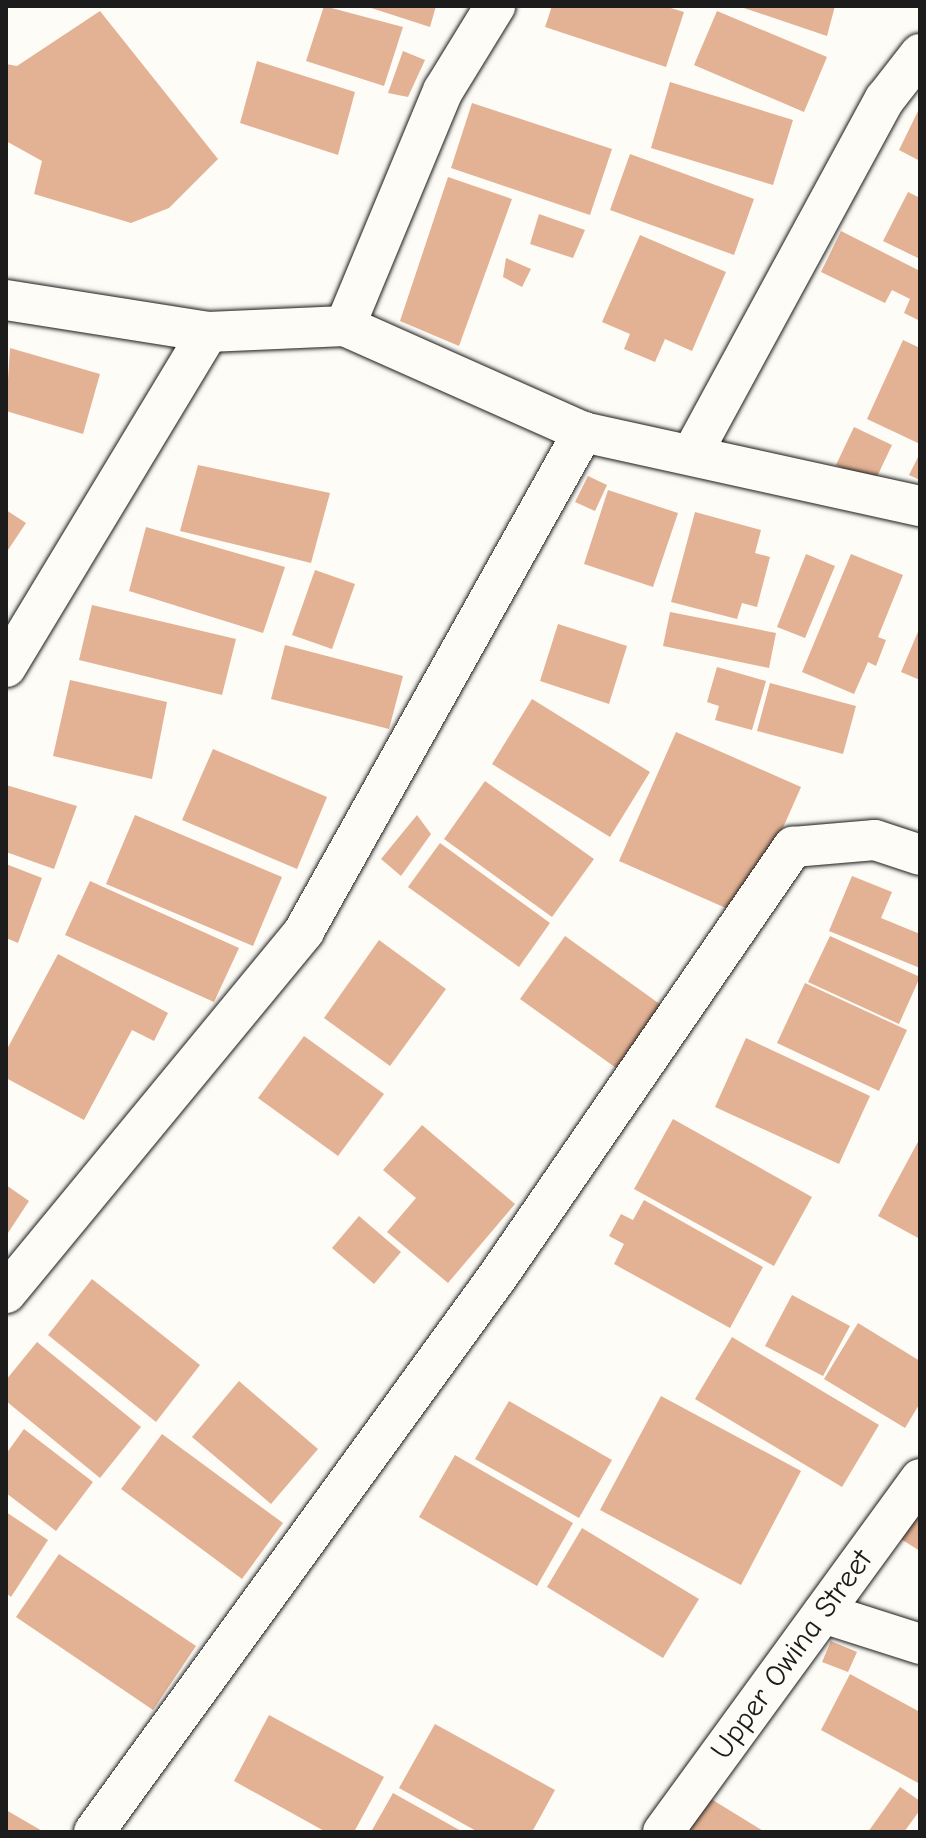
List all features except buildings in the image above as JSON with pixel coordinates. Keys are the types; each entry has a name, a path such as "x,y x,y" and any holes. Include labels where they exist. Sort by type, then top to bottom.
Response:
{"street":[{"path":"345,326 443,91 495,6"},
{"path":"693,452 885,99 920,54"},
{"path":"6,300 208,332 345,326 583,432 693,452 920,506"},
{"path":"6,667 208,332"},
{"path":"6,1293 304,931 583,432"},
{"path":"94,1832 498,1276 793,847 875,840 920,855"},
{"name":"Upper Owina Street","path":"663,1832 920,1479"},
{"path":"823,1613 920,1644"}]}
